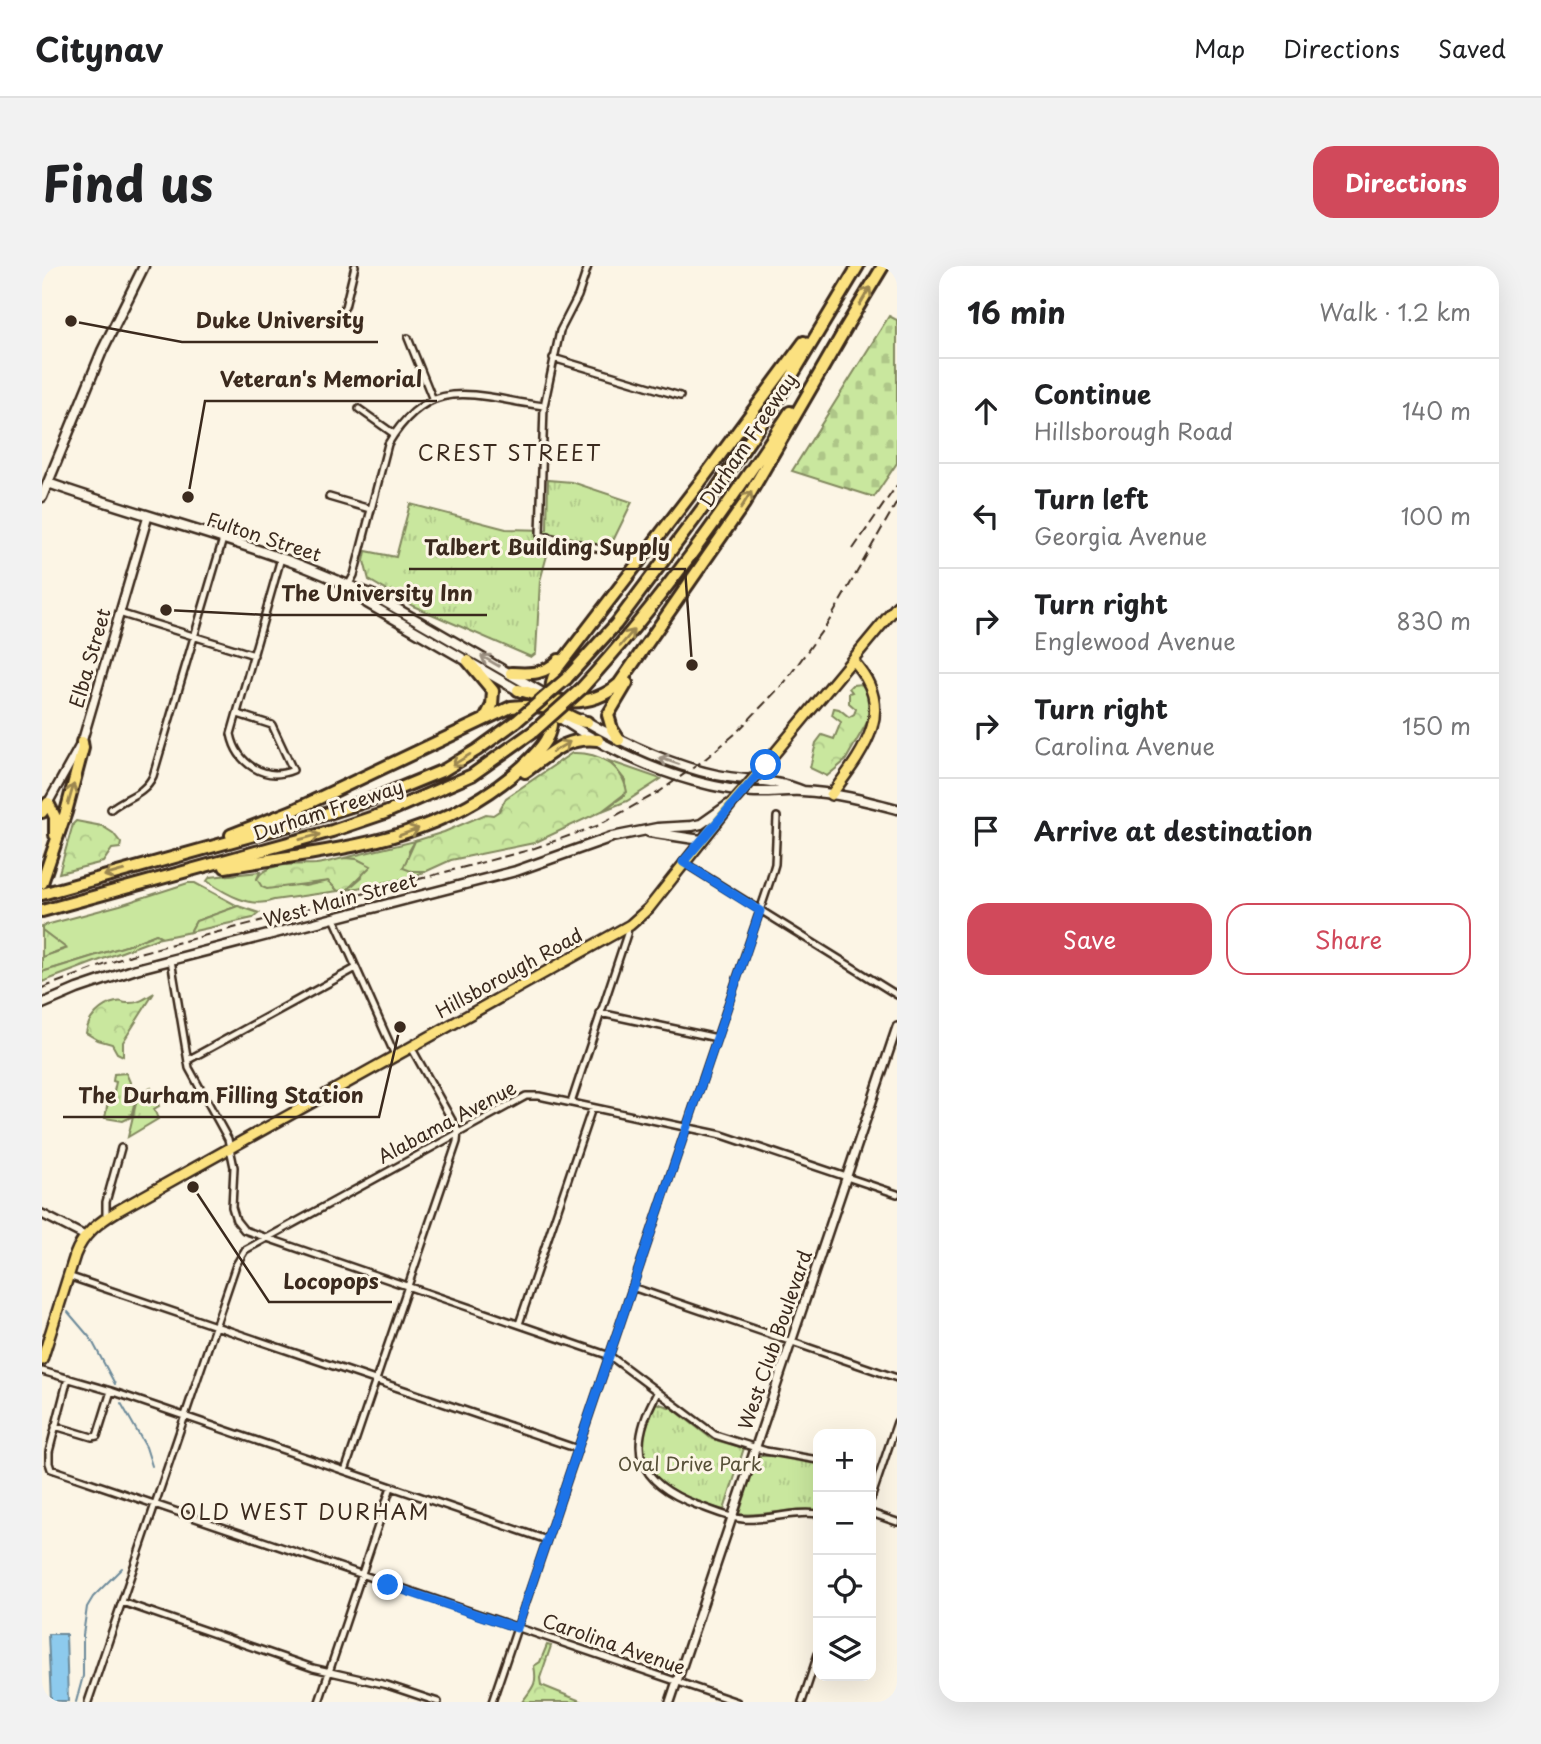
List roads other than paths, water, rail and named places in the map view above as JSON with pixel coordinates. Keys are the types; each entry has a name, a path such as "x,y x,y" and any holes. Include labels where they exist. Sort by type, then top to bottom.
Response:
{"highway":[{"name":"Durham Freeway","path":"42,894 345,809 415,783 454,764 517,721 566,679 616,624 674,549 778,399 858,266"},
{"name":"Durham Freeway","path":"42,911 332,831 394,810 472,775 534,731 581,689 635,628 688,558 739,488 847,326 883,266"},
{"path":"499,787 540,750 549,738 552,725 550,704 553,675 805,341 823,323"},
{"path":"180,855 204,843 292,811 511,707 576,702 601,696 619,684 744,504 847,326"},
{"path":"619,740 608,715 646,646"},
{"path":"511,673 537,674 565,658"},
{"path":"468,661 493,691 492,705 484,719"},
{"path":"522,692 550,704 579,722 587,722"},
{"path":"173,874 188,874 380,841 443,818 484,797 570,742 581,739 598,740"},
{"path":"44,878 81,759 82,742"},
{"path":"44,805 55,817 54,845"}],"main road":[{"path":"42,497 102,351 144,266"},
{"name":"Fulton Street","path":"48,483 281,558 373,595 511,673 598,740 640,763 686,779 745,792 803,791"},
{"name":"Fulton Street","path":"348,586 367,603 522,692"},
{"name":"Hillsborough Road","path":"42,1360 46,1332 79,1245 85,1236 106,1218 626,928 649,908 701,840 897,606"},
{"path":"831,795 875,737 884,714 883,696 878,685 853,660"},
{"path":"587,722 660,759 689,768 735,779 787,783 803,791 897,809"},
{"name":"West Main Street","path":"42,1004 104,979 516,871 611,837 701,824 731,804"},
{"name":"West Main Street","path":"647,831 701,840"}],"street":[{"path":"334,321 345,307 355,266"},
{"path":"588,266 578,296 560,331 544,406 540,535 600,549"},
{"path":"408,338 433,400"},
{"path":"554,358 680,396"},
{"path":"348,586 354,575 383,457 394,434 411,414 433,400 454,394 475,394 544,406"},
{"path":"359,409 394,434"},
{"path":"329,498 370,509"},
{"name":"Elba Street","path":"44,805 82,742 148,516"},
{"path":"111,809 149,785 223,539"},
{"path":"238,714 272,725 293,770 274,774 253,768 244,761 231,734 281,558"},
{"path":"120,613 254,654"},
{"path":"492,1702 760,911 775,864 777,817"},
{"path":"683,862 897,995"},
{"path":"334,918 395,1055"},
{"path":"571,1103 626,928"},
{"path":"171,960 188,1060 194,1078 231,1148 234,1167 232,1201 235,1216 244,1230 610,1356 715,1435 755,1448 813,1459"},
{"path":"188,1060 356,968"},
{"path":"600,1013 717,1038"},
{"name":"West Club Boulevard","path":"670,1702 897,1027"},
{"path":"345,1471 457,1142 458,1132 411,1046"},
{"name":"Alabama Avenue","path":"90,1701 240,1255 266,1238 521,1097 539,1096 722,1135 897,1194"},
{"path":"519,1324 592,1108"},
{"path":"106,1218 106,1202 121,1148"},
{"path":"42,1214 85,1236"},
{"path":"68,1276 578,1449"},
{"path":"632,1287 897,1378"},
{"path":"42,1371 111,1391 547,1540"},
{"path":"68,1378 55,1426 92,1437 97,1436 111,1391"},
{"path":"657,1393 649,1407 638,1448 643,1463 663,1488 672,1495 732,1517 744,1519 813,1514"},
{"path":"873,1492 897,1422"},
{"name":"Carolina Avenue","path":"55,1426 48,1462 51,1469 737,1702"},
{"path":"319,1702 391,1487"},
{"path":"876,1515 897,1522"},
{"path":"122,1602 329,1672 370,1681 438,1702"},
{"path":"802,1702 813,1669"}],"water":[{"path":"48,1634 66,1634 68,1701 51,1701"}],"waterway":[{"path":"68,1312 91,1339 115,1384"},
{"path":"121,1403 146,1447 152,1466"},
{"path":"76,1702 83,1676 83,1635 87,1607 93,1597 122,1568"}],"railway":[{"path":"853,549 897,485"},
{"path":"42,988 131,955 529,850 597,826 659,792 735,734 785,682 829,621 897,502"}],"place":[{"name":"Duke University","path":"71,321"},
{"name":"Veteran's Memorial","path":"188,497"},
{"name":"The University Inn","path":"166,610"},
{"name":"Talbert Building Supply","path":"692,665"},
{"name":"The Durham Filling Station","path":"400,1027"},
{"name":"Locopops","path":"193,1187"}],"district":[{"name":"CREST STREET","path":"510,454"},
{"name":"OLD WEST DURHAM","path":"305,1513"}],"park label":[{"name":"Oval Drive Park","path":"690,1464"}]}
